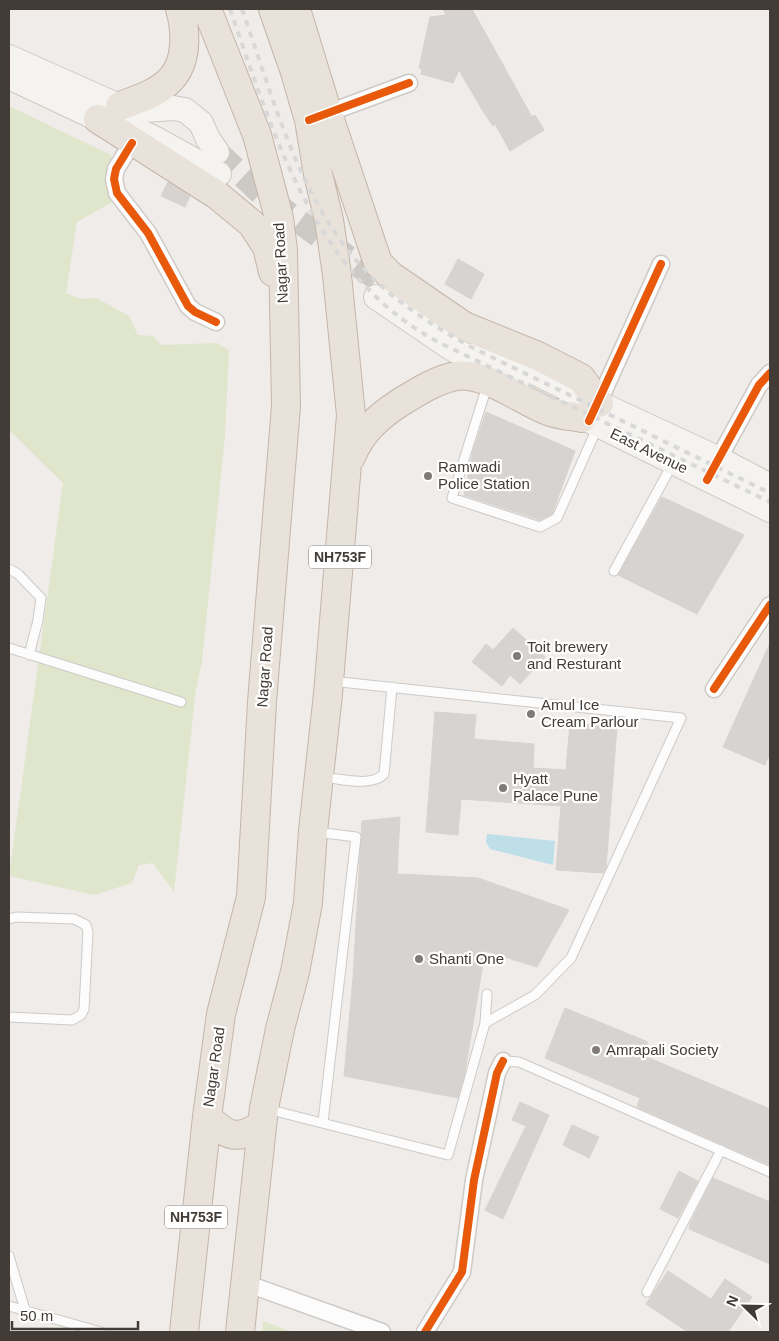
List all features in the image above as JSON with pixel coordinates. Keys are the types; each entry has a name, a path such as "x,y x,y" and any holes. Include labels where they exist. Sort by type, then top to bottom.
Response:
{"highway":[{"path":"180,9 185,40 178,69 171,80 144,97 109,113 132,143 217,195 252,224 267,247 284,315"},
{"name":"Nagar Road","path":"184,1332 207,1117 221,1014 251,897 262,702 286,406 283,250 277,209 257,135 207,9"},
{"name":"NH753F","path":"240,1332 263,1116 280,1029 296,972 308,904 312,832 329,681 351,415 318,117 295,72 273,9"},
{"path":"296,9 318,117 378,263 391,276 464,326 538,356 581,378 592,417 549,412 488,383 472,377 458,376 429,385 372,423 356,444 348,463"},
{"path":"207,1117 223,1132 234,1136 247,1134 263,1116"},
{"path":"202,1160 221,1152 231,1152 243,1157 257,1169"}],"main road":[{"path":"9,56 109,113 122,122 152,137 218,163 201,123 185,110 174,108 109,113 9,77"},
{"path":"380,290 592,417"},
{"name":"East Avenue","path":"592,417 719,459 770,486"},
{"name":"East Avenue","path":"592,417 707,480 770,510"}],"street":[{"path":"318,117 409,83"},
{"path":"132,143 116,169 114,179 117,192 148,233 188,306 195,312 216,322"},
{"path":"592,417 661,264"},
{"path":"707,480 759,385 770,373"},
{"path":"714,689 770,605"},
{"path":"425,1332 462,1272 478,1159 497,1073 503,1062"},
{"path":"245,1283 382,1332"}],"lane":[{"path":"488,383 452,498 540,526 549,523 557,518 592,417"},
{"path":"614,571 673,462"},
{"path":"9,569 18,574 41,598 38,620 29,655"},
{"path":"9,648 181,702"},
{"path":"329,681 682,718 571,958 535,995 485,1022"},
{"path":"319,776 370,781 384,774 392,688"},
{"path":"312,832 356,837 323,1122"},
{"path":"9,919 16,917 74,919 86,925 88,932 84,1010 81,1015 72,1020 9,1017"},
{"path":"263,1116 323,1122 448,1155 485,1022 488,994"},
{"path":"503,1062 519,1062 770,1172"},
{"path":"647,1292 720,1150"},
{"path":"9,1256 25,1310"},
{"path":"9,1306 102,1332"}],"green space":[{"path":"9,106 111,155 116,200 77,222 66,293 81,299 96,298 129,316 138,335 153,336 161,345 217,343 229,350 225,435 202,662 196,689 174,892 153,863 139,865 132,883 94,895 9,876 63,483 9,430"},
{"path":"263,1321 292,1332 262,1332"}],"water":[{"path":"487,834 555,841 553,865 490,849 486,842"}],"building":[{"path":"443,9 472,9 532,117 535,115 544,130 510,151 495,124 493,126 459,70 453,83 421,74 422,69 419,68 430,17 446,15"},
{"path":"168,182 190,196 185,207 161,196"},
{"path":"458,259 484,274 471,299 445,284"},
{"path":"486,412 575,451 552,514 540,520 464,495 473,452"},
{"path":"662,497 744,535 697,614 618,575"},
{"path":"513,628 545,657 520,684 510,675 502,686 472,662 486,644 493,650"},
{"path":"770,643 770,753 765,765 723,747"},
{"path":"435,712 476,715 474,739 534,744 533,768 566,770 570,723 617,727 606,867 603,873 556,870 561,806 461,799 458,835 426,832"},
{"name":"Shanti One","path":"400,817 397,874 478,878 569,910 537,967 485,951 465,1072 458,1098 344,1076 353,978 362,821"},
{"path":"565,1008 648,1042 642,1055 770,1109 770,1165 637,1107 640,1098 545,1058"},
{"path":"520,1102 549,1115 503,1219 485,1210 526,1126 512,1120"},
{"path":"572,1125 599,1137 589,1158 563,1145"},
{"path":"679,1171 698,1181 678,1218 660,1209"},
{"path":"713,1178 770,1202 770,1264 689,1229"},
{"path":"668,1271 711,1299 725,1279 752,1297 728,1332 688,1332 646,1304"}],"tunnel":[{"path":"217,152 262,194 384,284"}],"railway":[{"path":"230,9 263,104 282,152 304,198 330,241 360,280 397,315 440,343 770,502"},
{"path":"242,9 279,119 310,190 329,224 352,255 378,283 421,317 469,346 770,493"}],"cycle path":[{"path":"309,120 409,83"},
{"path":"132,143 116,169 114,179 117,193 148,233 188,306 195,312 216,322"},
{"path":"589,421 661,264"},
{"path":"707,480 759,385 770,373"},
{"path":"714,689 770,605"},
{"path":"425,1332 462,1272 474,1180 497,1073 503,1061"}],"place":[{"name":"Ramwadi Police Station","path":"428,476"},
{"name":"Toit brewery and Resturant","path":"517,656"},
{"name":"Amul Ice Cream Parlour","path":"531,714"},
{"name":"Hyatt Palace Pune","path":"503,788"},
{"name":"Shanti One","path":"419,959"},
{"name":"Amrapali Society","path":"596,1050"}]}
